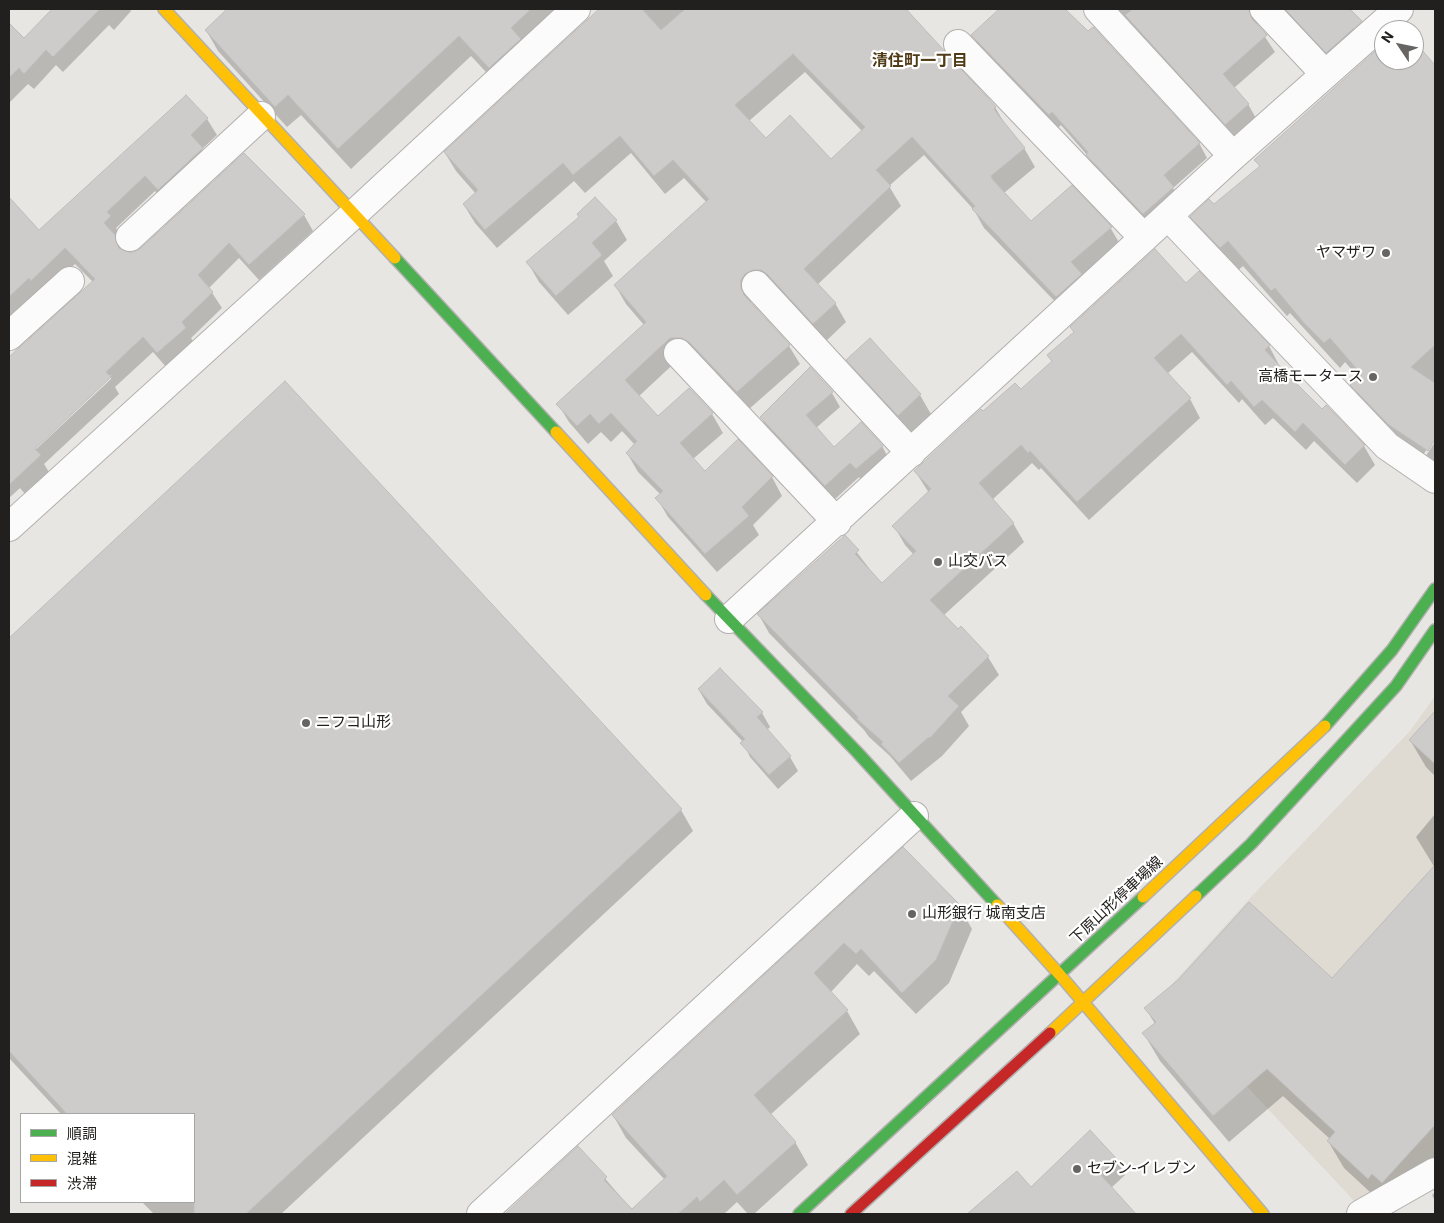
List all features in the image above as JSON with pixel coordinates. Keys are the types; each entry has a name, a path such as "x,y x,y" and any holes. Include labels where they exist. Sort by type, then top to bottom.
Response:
{"main road":[{"path":"164,9 729,620 857,752 1060,975 1263,1214"},
{"name":"下原山形停車場線","path":"799,1214 1060,975 1324,726 1392,650 1435,589"},
{"path":"860,1211 1251,844 1396,686 1435,630"}],"street":[{"path":"10,523 354,214 576,9"},
{"path":"1098,9 1233,156"},
{"path":"1264,9 1325,74"},
{"path":"729,620 1233,156 1399,9"},
{"path":"958,44 1144,238"},
{"path":"130,238 261,116"},
{"path":"1168,216 1387,446 1435,480"},
{"path":"9,336 70,281"},
{"path":"756,285 911,453"},
{"path":"678,353 836,522"},
{"path":"481,1214 914,816"},
{"path":"1361,1214 1435,1172"}],"shaded area":[{"path":"1435,696 1435,1161 1358,1205 1252,1092 1165,992 1252,896 1410,731"}],"building":[{"path":"52,9 100,9 53,57 46,50 24,74 19,68 9,78 9,23 24,38"},
{"path":"227,9 531,9 511,28 521,39 489,68 459,36 338,149 288,95 275,107 205,30"},
{"path":"599,9 642,9 661,30 685,9 906,9 996,107 994,109 1025,148 991,176 1031,221 1072,185 1112,227 1071,262 1082,274 1056,297 972,209 975,206 912,137 876,170 891,186 804,269 836,303 813,324 767,274 761,270 753,270 745,274 741,280 741,288 744,295 790,345 737,392 689,342 682,338 670,338 625,380 658,416 689,388 713,413 680,443 705,471 738,439 773,476 742,507 749,516 705,554 655,498 663,491 626,453 637,441 611,413 599,424 590,414 577,426 556,404 646,322 614,285 709,199 673,160 654,176 620,136 573,175 563,163 485,230 463,204 478,190 444,152","holes":["793,54 865,127 831,159 790,115 766,138 735,105"]},
{"path":"999,9 1065,9 1088,31 1093,27 1200,143 1164,175 1174,187 1143,214 1086,155 1088,152 1052,112 1049,115 971,35"},
{"path":"1133,9 1249,9 1252,19 1267,35 1223,74 1249,104 1225,125 1125,15"},
{"path":"1285,9 1350,9 1362,21 1326,53"},
{"path":"1374,52 1374,70 1424,70 1424,52 1435,65 1435,345 1411,367 1435,383 1435,439 1428,451 1389,425 1350,385 1362,375 1330,338 1324,343 1304,323 1275,288 1271,291 1228,241 1220,248 1190,217 1209,199 1214,204 1260,166 1254,160"},
{"path":"186,95 208,118 191,135 203,148 158,190 145,176 107,212 111,216 104,223 115,235 119,248 131,253 141,248 244,153 305,214 249,265 229,243 198,275 213,292 182,322 186,328 157,353 143,337 106,372 111,377 35,449 41,455 9,485 9,357 95,279 65,248 31,281 29,278 9,297 9,197 39,230"},
{"path":"595,197 617,220 592,243 602,255 556,296 526,262 579,217 577,214"},
{"path":"1155,249 1186,283 1199,271 1270,345 1265,350 1288,375 1322,409 1326,405 1365,445 1345,465 1303,423 1295,432 1262,400 1254,407 1231,381 1227,385 1181,334 1154,358 1191,398 1077,502 1030,451 1028,453 1021,445 979,483 1014,523 930,600 958,629 961,626 989,656 948,696 959,706 930,738 899,763 881,744 883,742 857,719 858,717 757,614 845,535 859,550 855,554 882,583 916,551 892,526 931,489 914,471 981,409 983,411 1015,383 1021,389 1052,361 1047,355 1074,332 1070,327"},
{"path":"870,338 921,394 898,416 846,360"},
{"path":"810,367 833,392 806,415 834,447 861,422 883,446 856,469 850,463 825,486 760,417"},
{"name":"ニフコ山形","path":"285,381 682,809 246,1214 194,1214 195,1113 66,1113 9,1051 9,638"},
{"path":"720,668 763,712 757,717 791,756 769,775 740,743 745,739 698,689"},
{"path":"1435,711 1435,764 1409,740"},
{"path":"903,847 960,905 936,960 902,993 861,949 856,954 844,943 814,973 848,1010 754,1095 796,1142 737,1195 724,1180 700,1202 697,1197 678,1214 505,1214 578,1146 607,1177 604,1180 632,1209 667,1176 612,1115"},
{"path":"1435,865 1435,1125 1382,1183 1372,1174 1368,1179 1327,1141 1335,1132 1267,1069 1213,1116 1142,1033 1156,1022 1144,1008 1178,980 1249,902 1332,978"},
{"path":"1090,1130 1116,1158 1100,1174 1136,1214 967,1214 1017,1171 1031,1187"}],"traffic: fast":[{"path":"395,258 556,432"},
{"path":"1325,726 1392,650 1435,589"},
{"path":"706,595 857,752 997,905"},
{"path":"1196,896 1251,844 1396,686 1435,630"},
{"path":"799,1214 1143,897"}],"traffic: slow":[{"path":"164,9 395,258"},
{"path":"556,432 706,595"},
{"path":"1143,897 1325,726"},
{"path":"1050,1033 1196,896"},
{"path":"997,905 1060,975 1263,1214"}],"traffic: jam":[{"path":"851,1214 1050,1033"}],"place":[{"name":"ヤマザワ","path":"1386,253"},
{"name":"高橋モータース","path":"1373,377"},
{"name":"山交バス","path":"938,562"},
{"name":"ニフコ山形","path":"306,723"},
{"name":"山形銀行 城南支店","path":"912,914"},
{"name":"セブン-イレブン","path":"1077,1169"}],"district":[{"name":"清住町一丁目","path":"920,62"}]}
